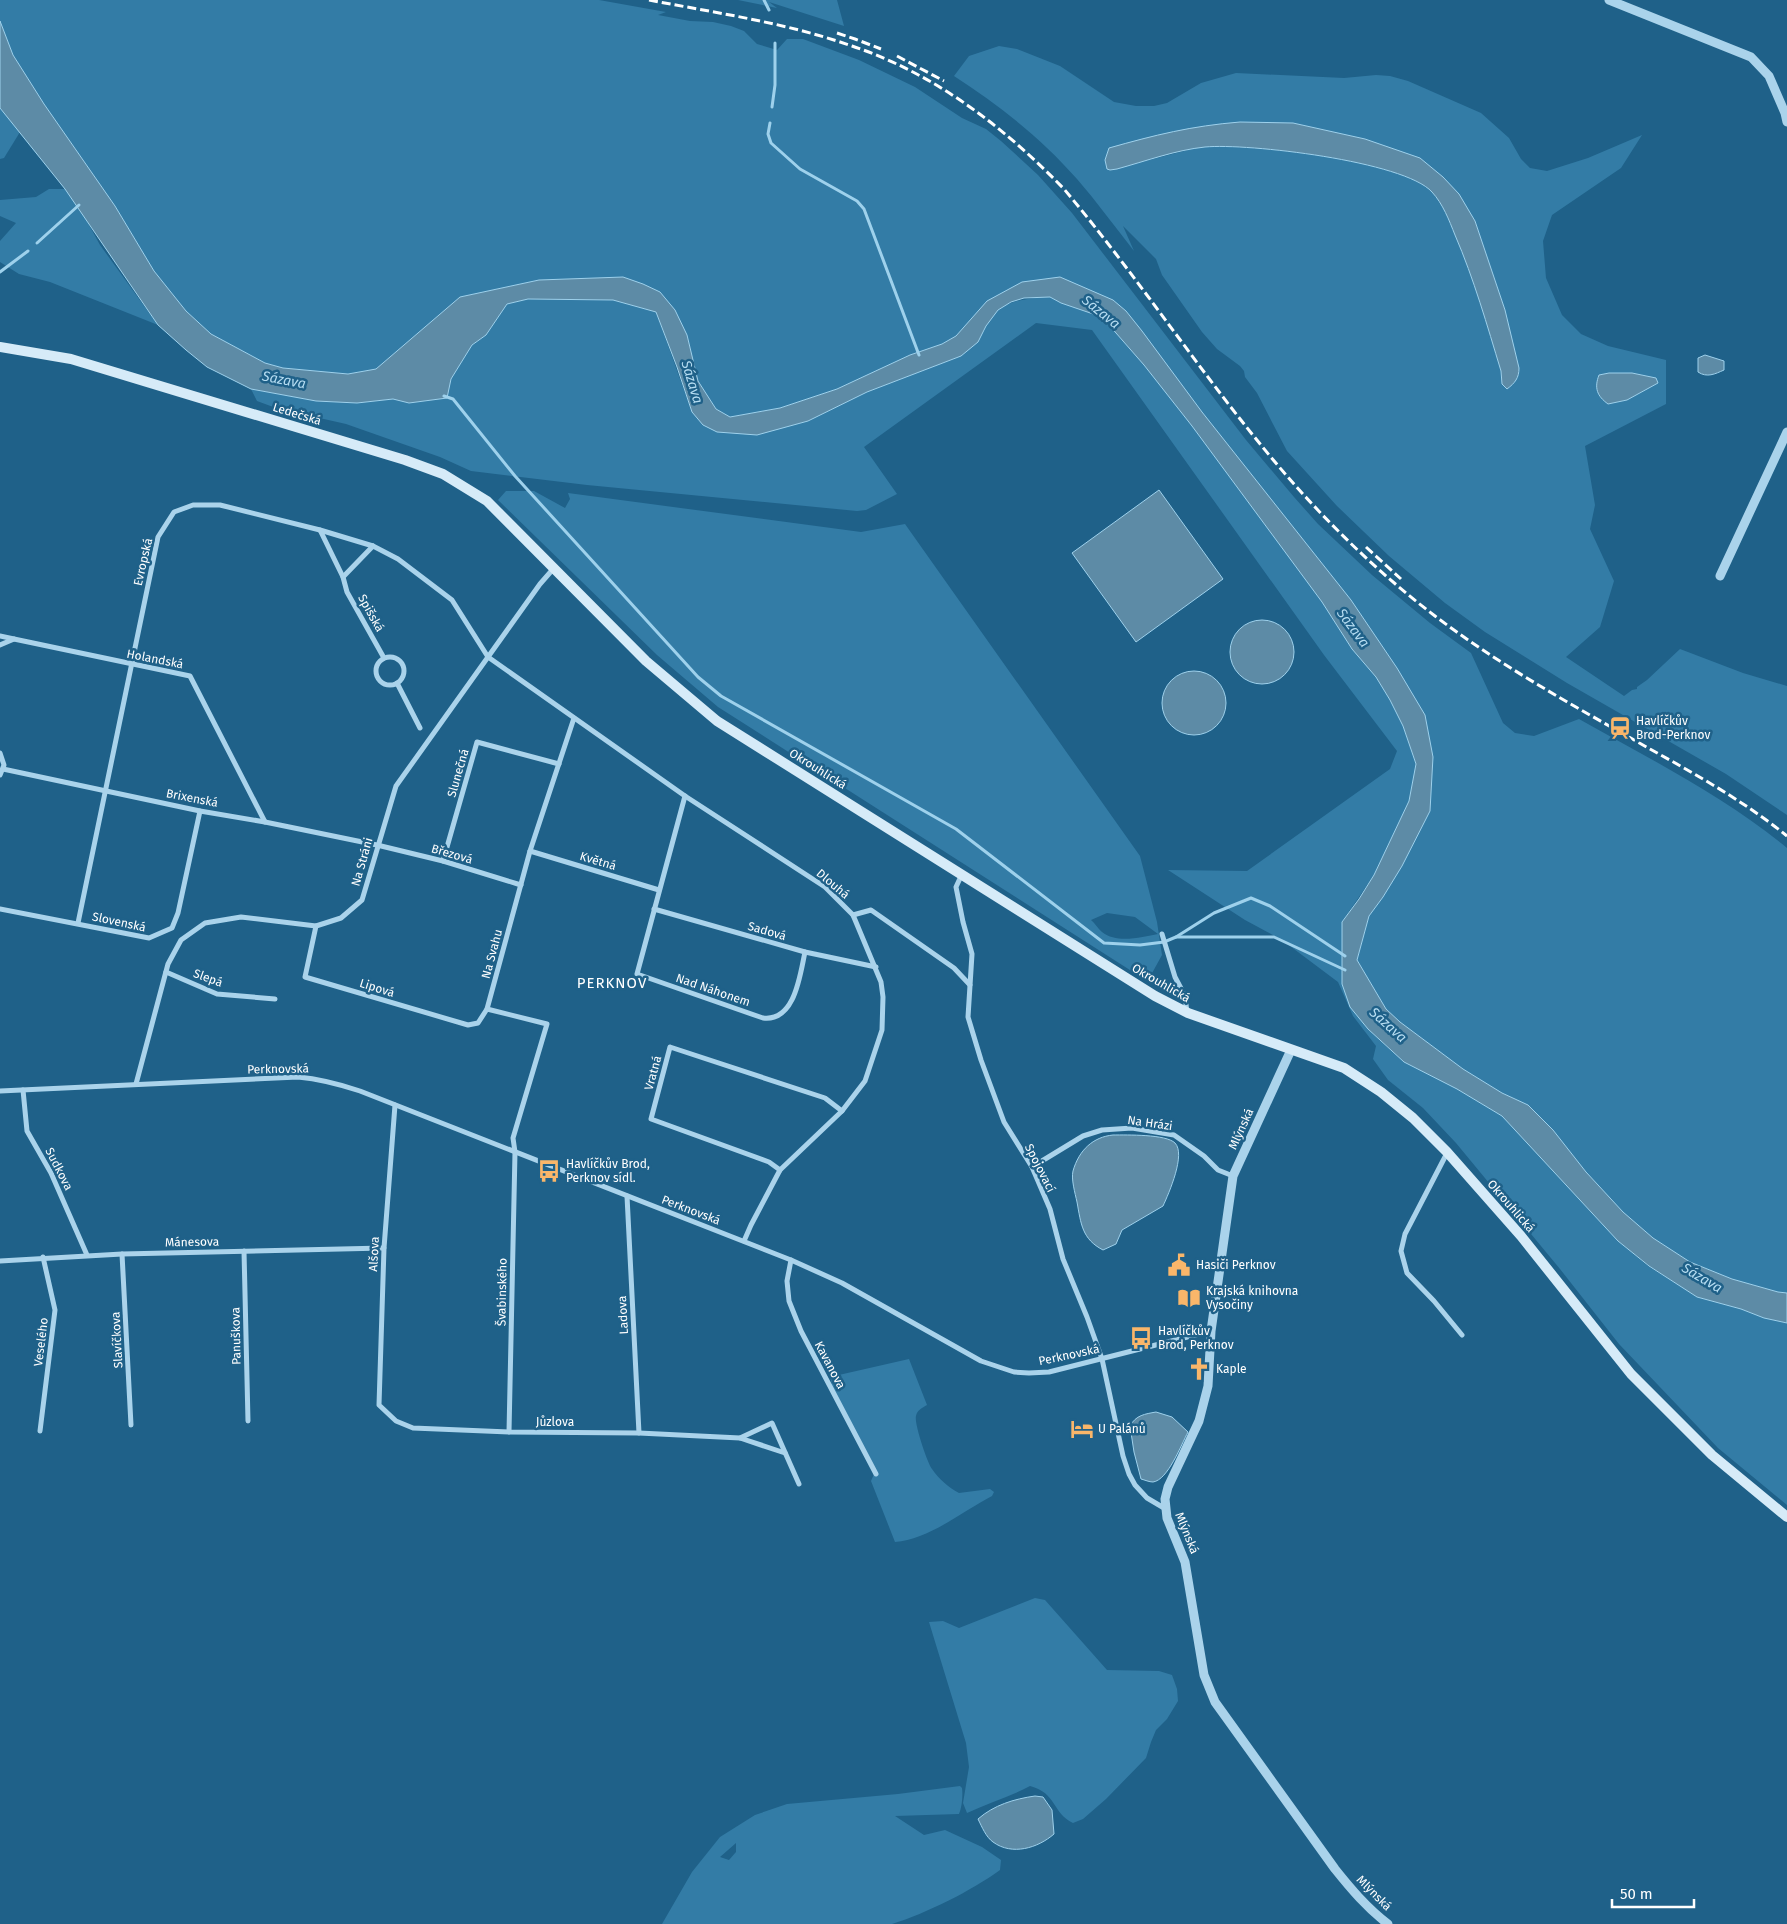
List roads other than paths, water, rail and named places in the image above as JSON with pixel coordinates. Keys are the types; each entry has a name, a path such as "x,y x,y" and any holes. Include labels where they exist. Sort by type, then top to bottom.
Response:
{"main road":[{"name":"Ledečská","path":"0,348 71,359 405,460 443,474 487,501 554,567"},
{"name":"Okrouhlická","path":"554,567 646,661 717,721 1147,990 1188,1013 1344,1068 1374,1087 1414,1118 1447,1152 1521,1236 1631,1374 1712,1455 1787,1517"}],"street":[{"path":"1610,0 1751,57 1769,76 1787,122"},
{"path":"1720,576 1787,432"},
{"name":"Evropská","path":"78,923 158,537 174,512 192,504 220,505 320,530 373,546 398,559 452,600 488,657"},
{"name":"Spišská","path":"320,530 343,577 348,592 384,658"},
{"path":"343,577 373,546"},
{"name":"Na Stráni","path":"136,1084 168,964 181,940 205,923 241,917 316,926 341,918 362,900 396,786 554,567"},
{"name":"Holandská","path":"0,636 190,676 265,822"},
{"path":"0,645 14,639"},
{"path":"394,657 400,660 403,666 403,676 397,683 386,684 377,676 377,667 384,658 394,657"},
{"name":"Dlouhá","path":"488,657 685,796 825,887 853,915 876,967 883,997 882,1030 865,1081 842,1111 780,1170 744,1241"},
{"path":"397,683 420,728"},
{"name":"Na Svahu","path":"487,1009 530,851 574,718"},
{"name":"Slunečná","path":"443,861 477,742 559,764"},
{"path":"0,753 4,762 4,769 0,775"},
{"name":"Brixenská","path":"4,769 200,811 377,845"},
{"path":"654,909 685,796"},
{"name":"Slovenská","path":"0,909 149,938 172,928 178,913 200,811"},
{"name":"Březová","path":"377,845 443,861 522,885"},
{"name":"Květná","path":"530,851 659,890"},
{"name":"Spojovací","path":"962,873 956,887 972,954 968,1017 981,1060 1004,1122 1032,1168 1050,1209 1063,1259 1102,1359 1128,1474 1147,1498 1164,1508"},
{"name":"Sadová","path":"654,909 805,952 876,967"},
{"name":"Nad Náhonem","path":"654,909 637,974 763,1018 769,1019 780,1015 790,1003 798,982 805,952"},
{"path":"853,915 871,910 954,968 970,985"},
{"name":"Lipová","path":"316,926 305,977 468,1025 478,1023 487,1009"},
{"path":"1162,934 1175,977 1185,996 1188,1013"},
{"name":"Slepá","path":"166,972 217,994 275,999"},
{"path":"487,1009 548,1024 513,1138 515,1152"},
{"name":"Vratná","path":"780,1170 769,1162 651,1119 670,1047 825,1098 842,1111"},
{"name":"Mlýnská","path":"1291,1050 1233,1176 1211,1332 1208,1386 1199,1421 1168,1487 1164,1508 1186,1562 1204,1675 1215,1702 1335,1869 1355,1894 1388,1924"},
{"name":"Perknovská","path":"0,1091 308,1078 334,1083 792,1260 842,1283 981,1361 999,1368 1029,1374 1102,1359 1211,1332"},
{"name":"Sudkova","path":"23,1090 27,1131 51,1173 87,1255"},
{"name":"Alšova","path":"379,1404 384,1248 394,1105"},
{"name":"Na Hrázi","path":"1032,1168 1083,1136 1102,1130 1132,1128 1174,1135 1204,1156 1218,1170 1233,1176"},
{"name":"Švabinského","path":"509,1432 515,1152"},
{"path":"1447,1152 1405,1234 1401,1250 1407,1273 1434,1301 1462,1335"},
{"name":"Ladova","path":"627,1196 639,1433"},
{"name":"Mánesova","path":"0,1261 87,1255 384,1248"},
{"name":"Panuškova","path":"244,1251 248,1421"},
{"name":"Slavíčkova","path":"122,1254 131,1425"},
{"name":"Veselého","path":"40,1431 55,1310 43,1257"},
{"name":"Kavanova","path":"792,1260 788,1281 789,1300 801,1331 876,1474"},
{"name":"Jůzlova","path":"379,1404 396,1421 413,1428 509,1432 639,1433 740,1438 785,1453"},
{"name":"Jůzlova","path":"740,1438 772,1424 799,1484"}],"water":[{"name":"Sázava","path":"0,21 13,55 44,104 115,206 154,271 186,311 211,334 265,363 283,368 348,374 376,369 460,297 539,280 623,277 660,292 675,310 687,335 698,381 716,409 730,417 780,408 837,389 910,355 942,344 956,336 987,301 1022,282 1060,277 1113,300 1126,311 1142,331 1202,412 1351,600 1397,668 1425,715 1433,757 1430,811 1402,866 1369,916 1357,960 1386,1009 1400,1022 1463,1069 1502,1093 1528,1105 1553,1130 1586,1172 1623,1212 1653,1238 1690,1262 1732,1279 1787,1293 1787,1323 1764,1318 1741,1309 1697,1297 1649,1266 1618,1241 1502,1116 1457,1089 1404,1062 1368,1029 1350,1007 1342,984 1342,922 1374,875 1409,801 1416,764 1403,726 1376,677 1352,649 1322,602 1192,426 1144,365 1102,317 1061,303 1050,297 1024,298 1011,302 998,310 986,326 978,342 961,356 867,392 808,421 757,435 717,432 703,425 692,412 656,312 613,300 528,299 507,304 486,335 472,345 451,379 447,398 409,403 393,399 357,403 316,401 251,389 207,367 158,325 65,189 0,108"},
{"path":"1240,122 1293,123 1365,139 1420,158 1443,177 1459,194 1475,221 1505,310 1519,368 1516,380 1512,385 1507,389 1502,384 1501,371 1480,302 1445,212 1432,192 1416,181 1391,171 1359,163 1324,156 1254,148 1194,148 1117,169 1107,169 1105,160 1109,148 1173,132"},
{"path":"1705,355 1724,361 1724,370 1708,375 1698,372 1698,358"},
{"path":"1632,373 1656,378 1658,383 1627,400 1608,404 1599,395 1597,384 1599,375"},
{"path":"1159,490 1223,579 1136,642 1072,553"},
{"path":"1256,620 1268,620 1285,629 1292,640 1294,652 1292,664 1285,675 1268,684 1256,684 1244,679 1235,670 1230,658 1230,646 1235,634 1244,625"},
{"path":"1188,671 1200,671 1217,680 1224,691 1226,703 1224,715 1217,726 1200,735 1188,735 1176,730 1167,721 1162,709 1162,697 1167,685 1176,676"},
{"path":"1113,1135 1146,1136 1170,1140 1178,1148 1179,1156 1175,1174 1163,1206 1122,1230 1116,1244 1103,1250 1091,1241 1084,1230 1074,1190 1073,1171 1079,1157 1088,1146 1099,1139"},
{"path":"1156,1412 1172,1417 1188,1432 1169,1469 1159,1480 1153,1482 1141,1479 1130,1426 1138,1417"},
{"path":"1035,1796 1043,1797 1052,1810 1054,1834 1048,1839 1025,1848 1008,1849 993,1842 984,1832 978,1819 984,1814 1005,1803"}],"waterway":[{"path":"764,0 769,10"},
{"path":"772,107 775,85 775,43"},
{"path":"770,123 768,134 771,143 800,169 857,201 864,209 919,355"},
{"path":"37,243 79,205"},
{"path":"0,272 28,251"},
{"path":"444,396 453,399 515,476 698,677 721,696 956,829 1104,943 1140,945 1164,942 1176,937 1214,913 1251,898 1270,906 1345,956"},
{"path":"1176,937 1274,937 1345,970"}],"railway":[{"path":"649,0 777,25 852,46 912,71 966,104 992,123 1064,189 1118,256 1221,395 1275,462 1331,524 1371,563 1413,599 1460,635 1567,702 1720,790 1787,836"},
{"path":"837,33 881,49"},
{"path":"897,56 944,81"},
{"path":"1366,547 1401,579"}],"place":[{"name":"Havlíčkův Brod-Perknov","path":"1620,728"},
{"name":"Havlíčkův Brod, Perknov sídl.","path":"549,1171"},
{"name":"Hasiči Perknov","path":"1179,1265"},
{"name":"Krajská knihovna Vysočiny","path":"1189,1298"},
{"name":"Havlíčkův Brod, Perknov","path":"1141,1338"},
{"name":"Kaple","path":"1199,1369"},
{"name":"U Palánů","path":"1082,1429"}],"district":[{"name":"PERKNOV","path":"612,983"}]}
